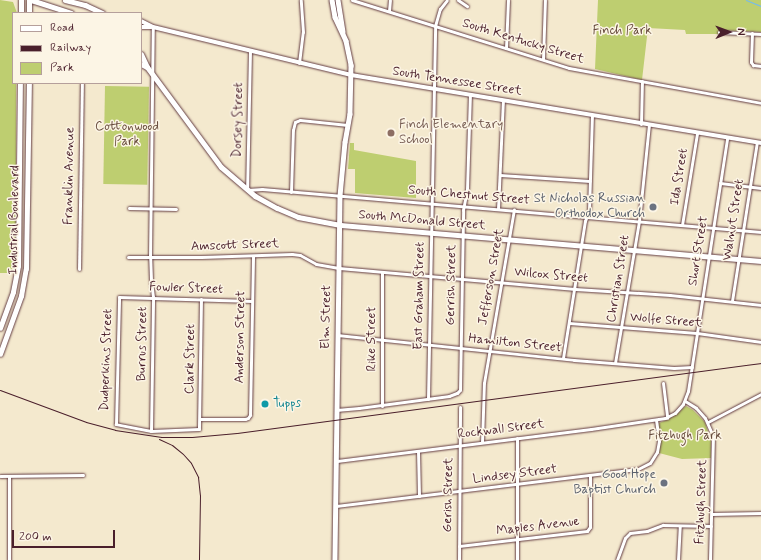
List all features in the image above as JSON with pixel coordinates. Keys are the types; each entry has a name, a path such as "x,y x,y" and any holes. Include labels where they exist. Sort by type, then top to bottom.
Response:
{"main road":[{"path":"21,0 21,12"},
{"path":"29,12 30,0 69,12"},
{"path":"65,0 85,5 99,12"},
{"path":"332,0 336,22 343,32"},
{"path":"338,0 343,32"},
{"path":"72,12 72,8 75,6 99,12"},
{"name":"Elm Street","path":"335,560 340,196 345,142 350,114 351,75 349,51 343,32"},
{"name":"South McDonald Street","path":"142,56 147,67 216,161 247,190 284,212 314,221 340,225 761,261"},
{"name":"South McDonald Street","path":"142,64 147,67"},
{"name":"Industrial Boulevard","path":"0,328 13,292 18,272 20,84"},
{"name":"Industrial Boulevard","path":"0,354 21,296 26,273 29,84"},
{"path":"20,113 28,112"},
{"path":"20,138 28,138"},
{"path":"19,180 27,180"},
{"path":"19,191 27,191"},
{"path":"0,333 6,335"}],"street":[{"path":"298,63 303,32 301,0"},
{"name":"South Kentucky Street","path":"352,0 569,68 761,103"},
{"path":"389,11 390,0"},
{"name":"East Graham Street","path":"428,399 436,26 440,9 447,0"},
{"path":"458,0 467,6"},
{"path":"506,48 508,0"},
{"path":"543,59 545,0"},
{"name":"South Tennessee Street","path":"142,22 153,27 351,75 759,143"},
{"name":"South Tennessee Street","path":"142,27 153,27"},
{"name":"Burrus Street","path":"151,431 153,297 150,257 153,27"},
{"path":"719,32 761,34"},
{"path":"752,33 751,62 753,65 761,66"},
{"name":"Dorsey Street","path":"247,190 250,51"},
{"path":"641,124 642,81"},
{"name":"Franklin Avenue","path":"79,269 82,84"},
{"name":"Gerrish Street","path":"428,399 454,395 460,390 462,236 467,188 470,95"},
{"name":"Jefferson Street","path":"498,209 503,100"},
{"path":"562,358 575,289 581,246 589,210 592,115"},
{"path":"291,192 293,130 295,122 300,120 348,126"},
{"name":"Christian Street","path":"615,364 639,221 649,125"},
{"name":"Ida Street","path":"682,225 697,133"},
{"name":"Short Street","path":"692,367 727,138"},
{"name":"Walnut Street","path":"732,301 749,187 759,143"},
{"path":"500,176 590,181"},
{"path":"720,183 761,188"},
{"name":"South Chestnut Street","path":"247,190 432,203 761,232"},
{"path":"129,208 176,209"},
{"name":"Jefferson Street","path":"482,442 482,400 514,210"},
{"name":"Amscott Street","path":"128,257 300,255 316,264 339,268"},
{"name":"Anderson Street","path":"200,420 248,418 254,256"},
{"name":"Wilcox Street","path":"339,268 575,289 702,298 761,305"},
{"name":"Rike Street","path":"382,272 382,406"},
{"name":"Fowler Street","path":"119,297 252,300"},
{"name":"Dudperkins Street","path":"119,297 116,424 151,431"},
{"name":"Clark Street","path":"200,420 201,299"},
{"name":"Wolfe Street","path":"569,322 697,333 761,342"},
{"name":"Hamilton Street","path":"337,335 382,339 429,346 490,350 615,364 674,368 692,367"},
{"path":"663,383 667,418 677,411 685,401 692,367"},
{"path":"708,422 761,394"},
{"path":"336,410 382,406 428,399"},
{"name":"Fitzhugh Street","path":"685,401 697,409 708,422 714,443 710,560"},
{"name":"Gerish Street","path":"459,560 460,407"},
{"name":"Rockwall Street","path":"337,461 667,418"},
{"path":"151,431 196,430 200,426 200,420"},
{"name":"Lindsey Street","path":"336,506 636,470 648,465 656,455 658,446 656,420"},
{"path":"517,438 517,560"},
{"path":"418,451 419,496"},
{"path":"0,476 83,475"},
{"path":"8,476 9,560"},
{"name":"Maples Avenue","path":"459,546 588,530 590,476"},
{"path":"712,514 761,514"},
{"path":"617,560 626,538 630,533 647,531 660,526 711,526"},
{"path":"678,560 680,526"}],"green space":[{"path":"0,0 13,2 17,12 12,12 12,84 16,84 16,230 12,273 0,273"},
{"name":"Finch Park","path":"598,0 761,0 761,32 719,30 719,34 686,34 685,30 648,28 642,80 595,69"},
{"name":"Cottonwood Park","path":"105,86 149,87 147,185 103,184"},
{"path":"350,143 354,143 354,150 416,161 416,198 355,193 355,169 348,169"},
{"name":"Fitzhugh Park","path":"686,406 693,410 705,422 711,441 711,458 682,459 659,453 659,423 669,419"}],"waterway":[{"path":"746,0 761,6"}],"railway":[{"path":"0,390 86,422 115,430 161,437 192,437 237,433 761,363"},
{"path":"159,439 172,445 183,454 191,463 198,477 200,495 199,560"}],"place":[{"name":"Finch Elementary School","path":"391,133"},
{"name":"St Nicholas Russian Orthodox Church","path":"653,207"},
{"name":"Tupps","path":"265,404"},
{"name":"Good Hope Baptist Church","path":"664,483"}]}
